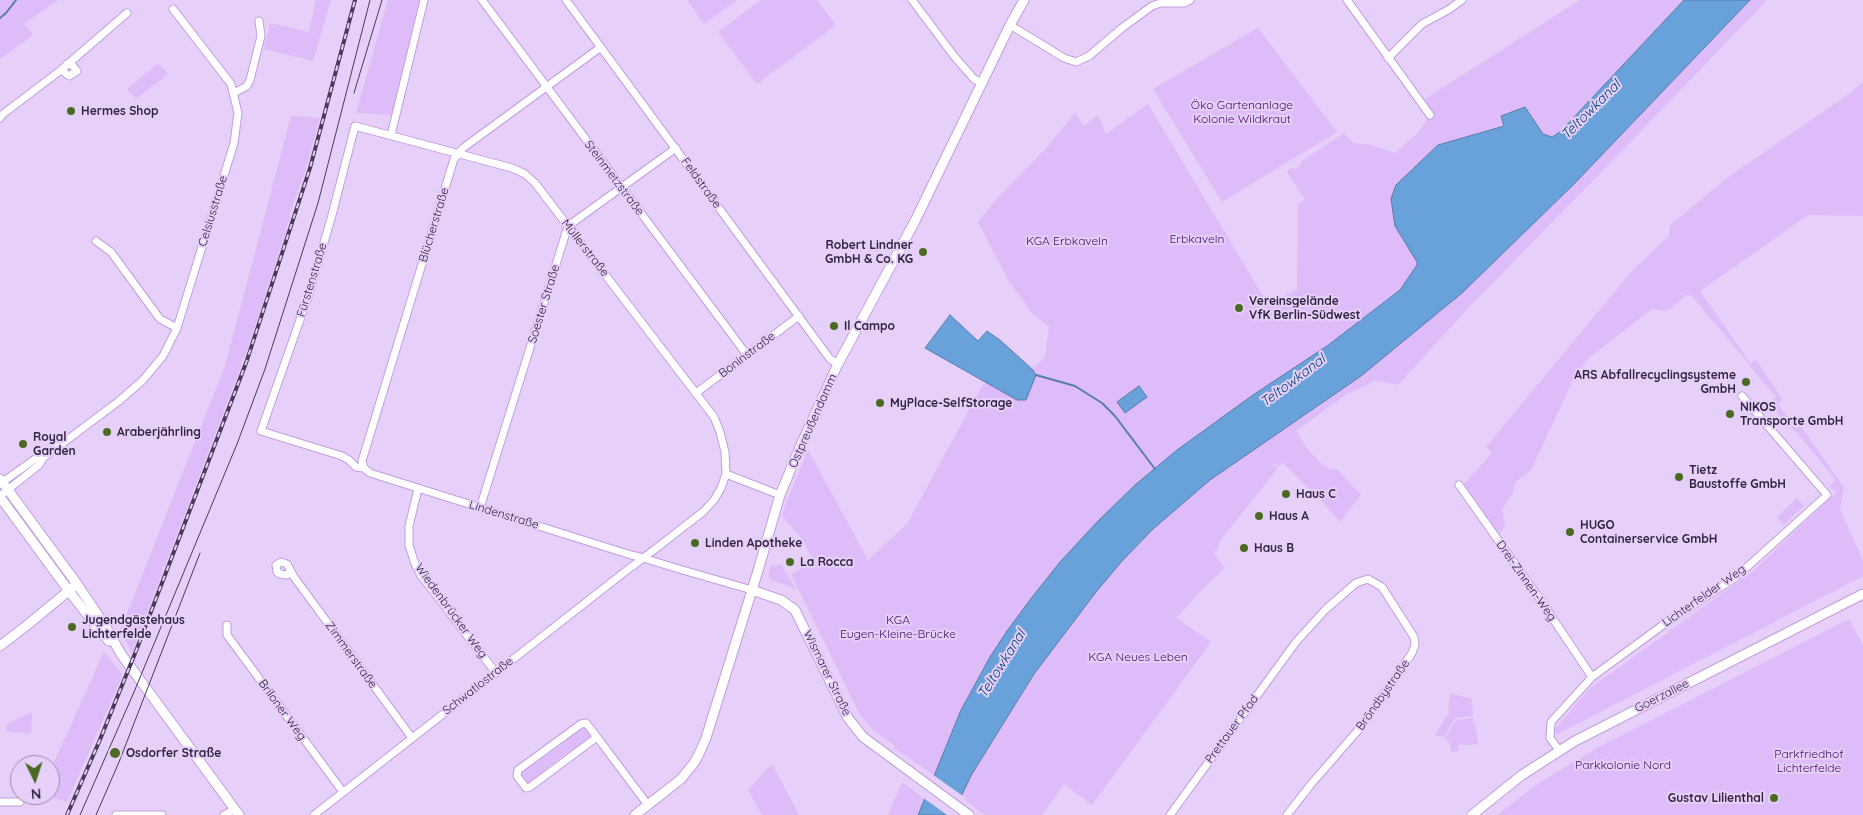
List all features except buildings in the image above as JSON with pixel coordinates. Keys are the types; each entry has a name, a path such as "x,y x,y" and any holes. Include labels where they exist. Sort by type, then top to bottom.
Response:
{"main road":[{"name":"Ostpreußendamm","path":"635,815 681,779 699,754 706,738 780,495 838,364 900,251 1024,0"},
{"path":"3,484 77,584 104,624 121,654"},
{"path":"0,496 69,591 121,654 237,812"},
{"path":"24,529 32,523"},
{"path":"54,571 62,564"},
{"path":"0,646 77,584"},
{"name":"Wismarer Straße","path":"752,590 781,600 793,608 801,619 848,718 856,730 875,748 965,812"},
{"name":"Goerzallee","path":"1472,815 1516,780 1559,750 1863,594"}],"street":[{"path":"391,135 424,0"},
{"name":"Steinmetzstraße","path":"482,0 748,355"},
{"name":"Feldstraße","path":"566,0 830,359 838,364"},
{"path":"912,0 954,56 974,79 982,83"},
{"path":"1010,26 1064,58 1076,62 1089,56 1152,6 1161,3 1184,3 1190,0"},
{"path":"1347,0 1430,115"},
{"path":"1388,58 1422,24 1462,0"},
{"name":"Celsiusstraße","path":"0,496 3,484 39,466 43,458 119,401 143,380 163,356 177,328 234,142 238,113 231,84 173,9"},
{"path":"0,118 127,13"},
{"path":"234,93 247,86 250,80 261,36 259,21"},
{"path":"458,153 601,47"},
{"path":"60,70 69,76 77,71 72,65 67,64"},
{"name":"Müllerstraße","path":"355,126 512,168 525,174 535,183 714,417 718,424 724,452 726,474"},
{"name":"Fürstenstraße","path":"261,431 310,288 332,215 355,126"},
{"path":"568,226 676,148"},
{"name":"Blücherstraße","path":"364,468 363,460 454,159 458,153"},
{"name":"Soester Straße","path":"480,508 568,226"},
{"path":"96,241 111,252 160,318 177,328"},
{"name":"Boninstraße","path":"696,393 799,316"},
{"name":"Lichterfelder Weg","path":"1559,750 1550,738 1551,722 1592,677 1663,625 1736,577 1827,495 1742,396"},
{"name":"Lindenstraße","path":"261,431 342,456 358,468 364,468 370,473 418,489 752,590"},
{"path":"643,558 704,511 718,494 726,474 780,495"},
{"name":"Drei-Zinnen-Weg","path":"1459,485 1592,677"},
{"name":"Wiedenbrücker Weg","path":"418,489 409,526 409,545 415,564 420,574 496,673"},
{"name":"Schwatlostraße","path":"314,815 643,558"},
{"name":"Zimmerstraße","path":"290,572 412,738"},
{"name":"Bröndbystraße","path":"1287,815 1360,728 1412,653 1415,645 1414,637 1382,586 1368,579 1356,583 1326,609 1294,644"},
{"name":"Briloner Weg","path":"227,625 227,635 343,792"},
{"name":"Prettauer Pfad","path":"1170,815 1294,644"},
{"path":"597,737 530,787 526,788 517,776 518,770 581,724 586,723 597,737 648,805"},
{"path":"224,815 237,812"},
{"path":"116,815 162,815"}],"green space":[{"path":"0,0 58,0 24,24 33,35 0,59"},
{"path":"316,0 331,0 313,61 264,49 270,23 309,32"},
{"path":"388,0 419,0 392,115 356,113"},
{"path":"687,0 737,0 704,24"},
{"path":"761,0 817,0 836,25 757,84 718,32"},
{"path":"1580,0 1684,0 1560,132 1552,137 1543,134 1525,107 1504,125 1438,145 1419,164 1395,226 1418,262 1400,290 1327,346 1253,395 1177,450 1135,485 1097,522 1060,562 1033,596 975,684 961,710 936,774 934,775 894,748 895,746 873,730 859,713 791,574 814,561 801,538 782,516 786,503 808,450 868,560 907,524 983,384 1034,367 1045,357 1049,327 1032,313 1008,280 978,222 992,204 1047,147 1075,113 1084,126 1098,115 1106,134 1148,104 1269,306 1297,289 1298,204 1305,199 1287,172 1288,170 1292,167 1294,170 1301,165 1302,161 1344,133 1353,143 1371,145 1395,153 1416,135 1431,115 1422,101"},
{"name":"KGA Neues Leben","path":"1750,0 1767,0 1472,304 1398,385 1375,380 1364,387 1348,393 1296,431 1308,450 1323,465 1330,469 1338,470 1361,495 1340,522 1283,463 1280,465 1271,464 1278,468 1219,542 1218,549 1213,553 1225,568 1176,618 1211,642 1092,805 1064,784 1042,815 985,815 965,800 966,798 961,794 1034,674 1096,592 1122,561 1153,529 1210,480 1361,376 1462,293 1574,184"},
{"name":"Öko Gartenanlage Kolonie Wildkraut","path":"1258,28 1337,132 1222,202 1153,89"},
{"path":"158,63 168,74 136,99 127,89"},
{"path":"1863,82 1863,216 1808,215 1700,291 1750,363 1692,296 1686,295 1667,311 1652,309 1590,357 1576,374 1531,470 1515,482 1513,493 1502,509 1505,526 1498,536 1463,485 1492,453 1486,447 1631,272 1669,236 1670,225 1731,175 1849,94"},
{"path":"291,116 320,118 304,175 289,216 291,217 287,224 287,229 244,359 242,359 242,364 165,566 163,566 163,571 141,629 137,633 139,634 132,652 120,631 225,366"},
{"path":"1756,360 1783,400 1778,404 1796,429 1801,426 1844,488 1840,509 1863,561 1863,576 1556,735 1555,729 1589,689 1752,572 1837,492 1829,487 1836,480 1797,433 1769,405 1776,397 1749,365"},
{"path":"1797,498 1804,506 1783,525 1777,517"},
{"path":"778,564 782,565 796,590 770,580 768,575 771,565 777,566"},
{"path":"1849,619 1863,646 1863,815 1497,815 1539,783 1597,748"},
{"path":"104,652 122,674 121,679 67,802 60,800 60,755 57,755"},
{"path":"1450,693 1472,699 1473,716 1455,718 1444,737 1440,735 1438,737 1435,735 1448,714"},
{"path":"32,712 31,734 6,731 7,724"},
{"path":"1473,718 1478,744 1461,744 1458,746 1458,751 1451,752 1450,743 1445,739 1456,720"},
{"path":"582,727 591,735 590,739 575,750 571,750 543,771 543,775 529,784 526,783 521,777 520,771 537,762"},
{"path":"772,764 799,815 762,815 748,790"},
{"path":"902,782 924,798 917,815 888,815"}],"water":[{"name":"Teltowkanal","path":"1684,0 1750,0 1574,184 1462,293 1361,376 1210,480 1153,529 1122,561 1096,592 1034,674 972,774 952,815 918,815 961,710 990,657 1007,631 1060,562 1135,485 1177,450 1253,395 1327,346 1400,290 1417,265 1417,262 1395,226 1391,199 1396,185 1438,145 1504,126 1501,116 1525,107 1543,134 1552,137 1560,132"},
{"path":"950,315 978,341 987,331 1032,369 1036,375 1026,400 1017,400 925,348"},
{"path":"1139,386 1147,397 1125,413 1117,402"}],"pier":[{"path":"932,774 963,796 955,815 947,815 922,797"}],"waterway":[{"path":"0,18 16,0"},
{"path":"1036,375 1075,386 1102,403 1115,416 1155,469"}],"tram line":[{"path":"80,815 134,692 237,444 265,369 318,203 370,0"},
{"path":"354,93 382,0"},
{"path":"96,815 119,762 200,553"}],"railway":[{"path":"67,815 136,651 246,363 310,168 355,0"}],"place":[{"name":"Hermes Shop","path":"71,111"},
{"name":"Robert Lindner GmbH & Co. KG","path":"923,252"},
{"name":"Vereinsgelände VfK Berlin-Südwest","path":"1239,308"},
{"name":"Il Campo","path":"834,326"},
{"name":"ARS Abfallrecyclingsysteme GmbH","path":"1746,382"},
{"name":"MyPlace-SelfStorage","path":"880,403"},
{"name":"NIKOS Transporte GmbH","path":"1730,414"},
{"name":"Araberjährling","path":"107,432"},
{"name":"Royal Garden","path":"23,444"},
{"name":"Tietz Baustoffe GmbH","path":"1679,477"},
{"name":"Haus C","path":"1286,494"},
{"name":"Haus A","path":"1259,516"},
{"name":"HUGO Containerservice GmbH","path":"1570,532"},
{"name":"Linden Apotheke","path":"695,543"},
{"name":"Haus B","path":"1244,548"},
{"name":"La Rocca","path":"790,562"},
{"name":"Jugendgästehaus Lichterfelde","path":"72,627"},
{"name":"Osdorfer Straße","path":"115,753"},
{"name":"Gustav Lilienthal","path":"1774,798"}],"park label":[{"name":"Erbkaveln","path":"1197,239"},
{"name":"KGA Erbkaveln","path":"1067,241"},
{"name":"KGA Eugen-Kleine-Brücke","path":"898,627"},
{"name":"Parkfriedhof Lichterfelde","path":"1809,761"},
{"name":"Parkkolonie Nord","path":"1623,765"}]}
